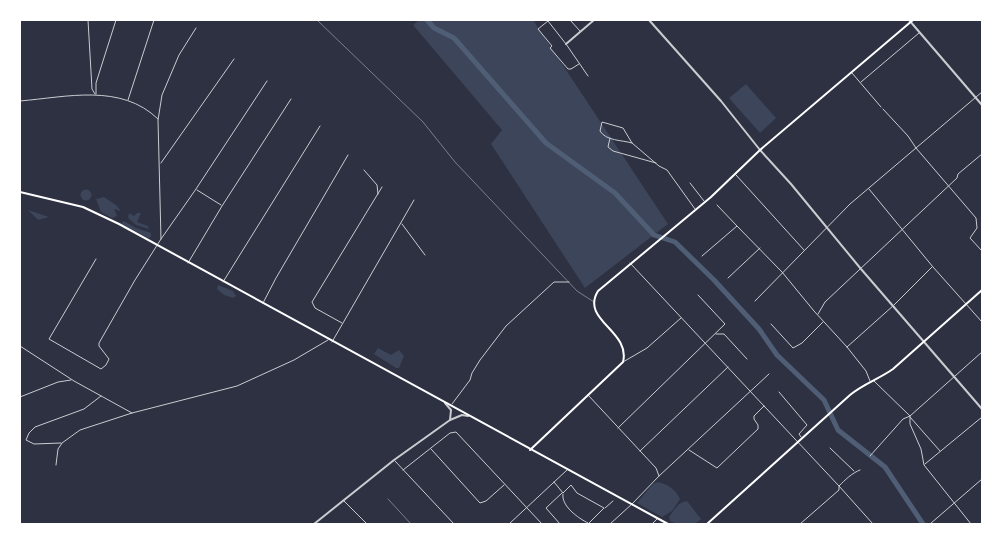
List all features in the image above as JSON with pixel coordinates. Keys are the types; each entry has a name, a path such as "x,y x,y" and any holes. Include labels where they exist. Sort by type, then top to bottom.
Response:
{"main road":[{"path":"530,450 623,362 625,355 623,344 600,318 594,302 598,291 735,175 760,150 911,21"},
{"path":"20,192 83,207 157,245 668,524"},
{"path":"706,524 822,419 861,386 893,369 982,290"}],"street":[{"path":"88,20 92,88 96,94"},
{"path":"96,94 96,83 116,20"},
{"path":"128,101 154,20"},
{"path":"570,20 581,32"},
{"path":"566,44 594,20"},
{"path":"649,20 721,101 826,228 982,409"},
{"path":"579,64 568,69 550,48 552,46 538,29 548,21 588,76"},
{"path":"911,21 982,106"},
{"path":"161,239 158,120 162,95 179,55 196,28"},
{"path":"861,82 919,32"},
{"path":"160,164 234,59"},
{"path":"851,72 908,136 916,148 949,184 976,218 977,228 970,238 982,251"},
{"path":"96,259 49,339 101,368 109,360 99,346 99,343 135,280 268,81"},
{"path":"20,92 20,135"},
{"path":"755,301 850,204 982,92"},
{"path":"20,101 96,94 109,95 141,106 158,120"},
{"path":"188,263 222,206 291,99"},
{"path":"632,143 602,135 600,130 602,122 623,128 632,143 656,164"},
{"path":"223,282 320,126"},
{"path":"610,138 608,147 613,152 647,160 667,170 695,209"},
{"path":"818,315 824,302 957,178 962,170 982,154"},
{"path":"263,303 348,155"},
{"path":"364,170 378,186 378,194"},
{"path":"735,175 804,251"},
{"path":"690,184 704,201"},
{"path":"342,323 315,308 312,302 382,187"},
{"path":"869,188 933,267 982,322"},
{"path":"196,189 222,206"},
{"path":"332,342 414,200"},
{"path":"717,205 782,272 847,347 866,372 870,382"},
{"path":"401,224 425,255"},
{"path":"702,256 738,226"},
{"path":"728,278 760,248"},
{"path":"630,263 707,343 873,524"},
{"path":"847,347 933,267"},
{"path":"451,405 470,380 480,360 506,326 554,282 569,282"},
{"path":"618,428 725,324 698,295"},
{"path":"623,362 647,348 682,318"},
{"path":"771,324 793,348 802,343 824,322"},
{"path":"715,334 724,334 747,359"},
{"path":"56,465 58,448 62,442 80,430 132,413 237,386 294,360 328,340"},
{"path":"20,346 72,380 132,413"},
{"path":"870,456 897,426 982,352"},
{"path":"640,452 728,366"},
{"path":"610,524 769,374"},
{"path":"20,398 58,382 72,380"},
{"path":"873,380 910,416 940,451"},
{"path":"779,392 807,424 799,434 802,438"},
{"path":"62,442 34,444 26,440 29,433 35,427 84,409 102,395"},
{"path":"588,395 656,468 659,476"},
{"path":"444,402 451,410 450,420"},
{"path":"689,450 717,468 758,429 754,416 764,406"},
{"path":"314,524 394,460 450,420 462,415 470,416"},
{"path":"910,416 910,424 921,449 924,465 971,524"},
{"path":"924,465 982,417"},
{"path":"403,470 450,433 454,432 459,434 542,524"},
{"path":"430,448 480,502 484,502 504,484"},
{"path":"830,448 855,472"},
{"path":"394,460 454,524"},
{"path":"509,524 567,470"},
{"path":"800,524 839,490 839,486 860,470"},
{"path":"930,524 982,479"},
{"path":"554,482 563,493 562,499 566,504 580,519 588,524 613,501"},
{"path":"560,524 546,508 571,486 577,493 604,508"},
{"path":"344,500 367,524"},
{"path":"652,524 657,519"}],"lane":[{"path":"317,20 421,121 455,162 569,282 581,294 594,302"},
{"path":"388,498 411,524"}],"shaded area":[{"path":"419,20 533,20 668,224 585,288 491,144 502,130 413,25"},
{"path":"746,84 776,118 760,133 729,98"},
{"path":"86,189 92,195 86,201 80,195"},
{"path":"104,197 121,211 114,209 117,216 112,218 101,212 96,199"},
{"path":"28,210 49,217 38,220"},
{"path":"129,213 134,216 137,213 141,213 137,222 148,226 149,229 136,225 128,218"},
{"path":"124,221 136,228 151,233 151,237 148,238 123,225 121,223"},
{"path":"218,285 233,291 236,296 233,298 224,295 217,289"},
{"path":"378,348 391,355 399,350 404,356 399,368 374,354"},
{"path":"658,482 671,488 680,499 672,511 662,517 637,503 653,484"},
{"path":"687,501 701,519 698,522 687,525 670,521 669,517 676,507"}],"waterway":[{"path":"427,20 434,28 454,38 546,143 615,193 654,235 675,242 714,280 759,329 777,355 824,400 838,430 885,467 923,524"}]}
